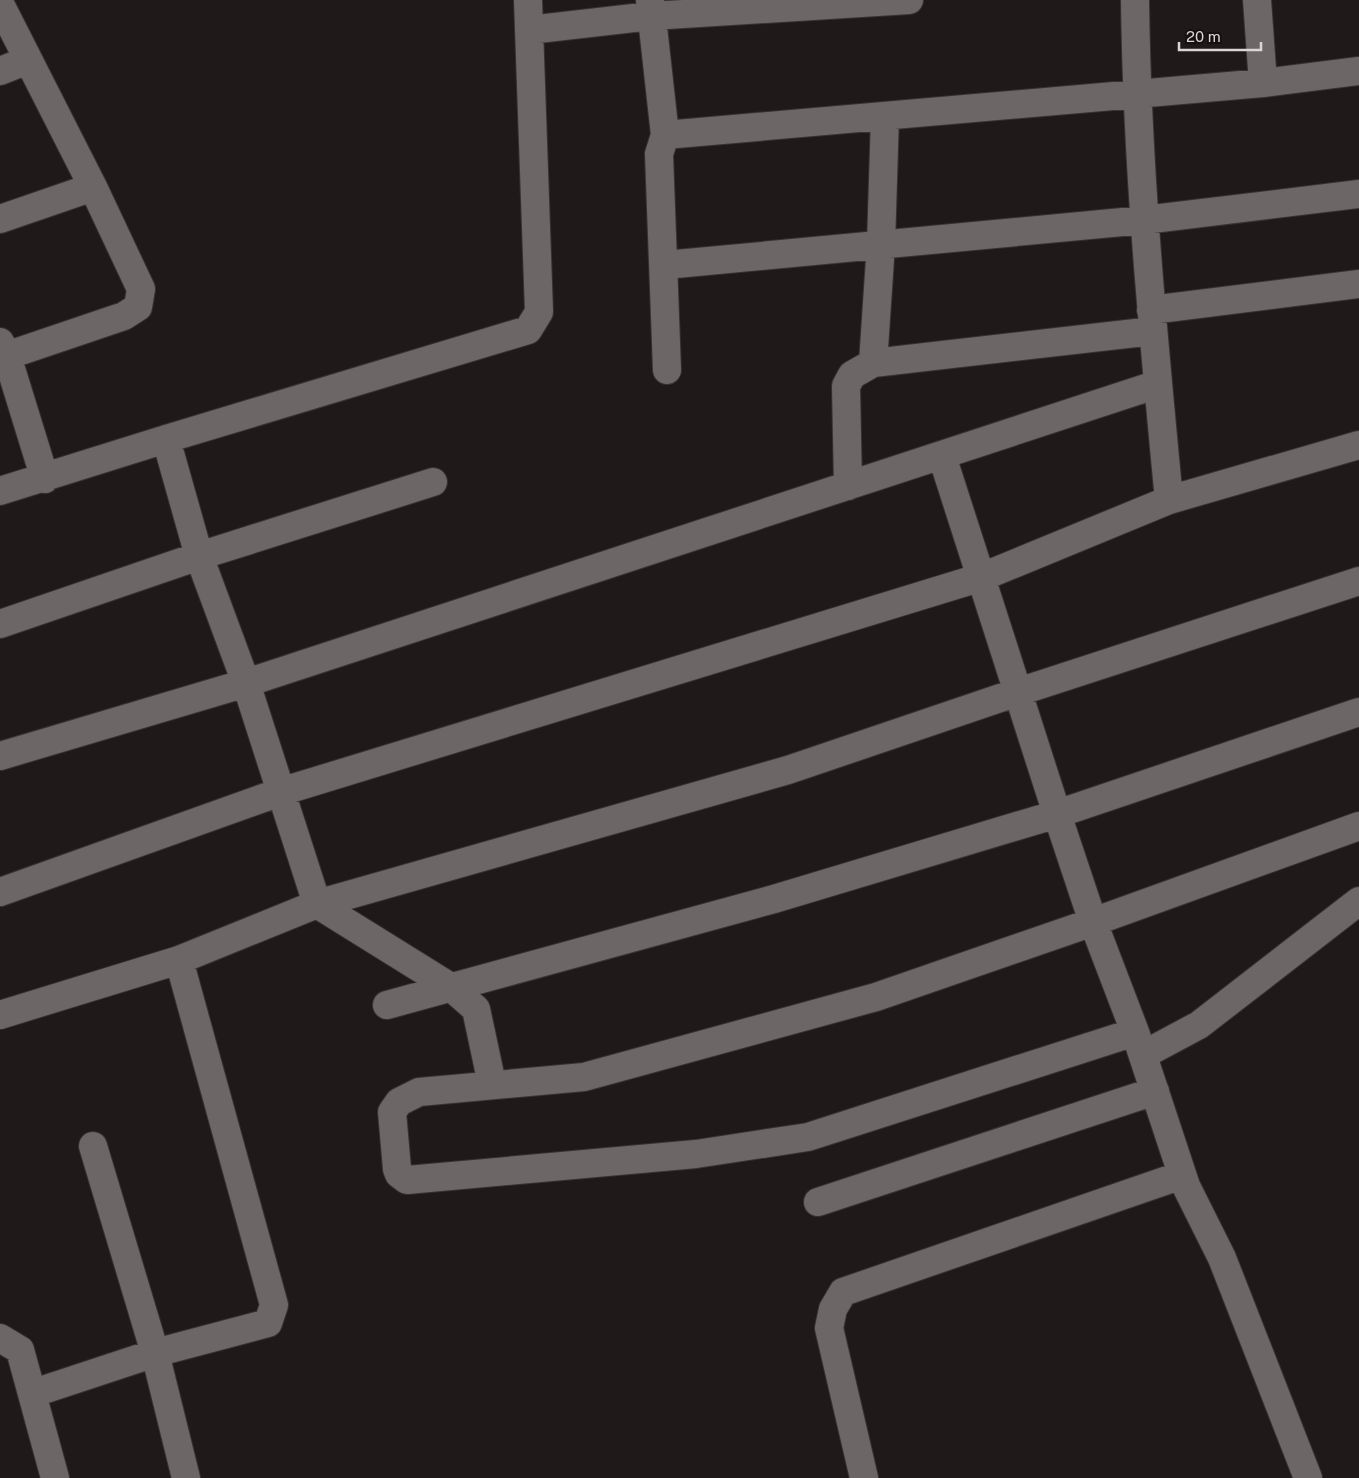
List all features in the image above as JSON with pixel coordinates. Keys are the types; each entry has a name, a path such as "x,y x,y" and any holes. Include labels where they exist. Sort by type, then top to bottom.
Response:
{"street":[{"path":"0,491 528,330 539,312 528,0"},
{"path":"529,30 650,8 904,0"},
{"path":"1135,0 1136,93 1144,220 1169,500"},
{"path":"1257,0 1263,82"},
{"path":"0,4 93,187 141,289 138,307 124,316 2,352 45,478"},
{"path":"650,8 665,135 659,154 667,370"},
{"path":"0,71 28,60"},
{"path":"665,135 1263,82 1359,71"},
{"path":"873,363 881,244 885,116"},
{"path":"0,219 93,187"},
{"path":"664,265 1144,220 1359,194"},
{"path":"848,486 846,386 852,375 873,363 1152,320 1359,284"},
{"path":"0,756 246,683 1158,384"},
{"path":"166,439 199,556 246,683 317,904 452,988 476,1009 492,1084"},
{"path":"1,889 280,792 982,577 1169,500 1359,445"},
{"path":"942,456 1093,922 1139,1044 1182,1175 1222,1258 1308,1478"},
{"path":"0,624 199,556 433,482"},
{"path":"0,1014 179,960 317,904 788,770 1018,692 1359,581"},
{"path":"387,1005 774,899 1057,814 1359,712"},
{"path":"1359,826 1093,922 876,997 593,1074 419,1092 400,1102 392,1112 398,1174 407,1180 696,1154 808,1137 1139,1044 1199,1025 1359,901"},
{"path":"34,1393 155,1352 268,1323 274,1305 179,960"},
{"path":"818,1202 1154,1091"},
{"path":"93,1146 155,1352 186,1478"},
{"path":"864,1478 829,1328 833,1309 842,1292 1182,1175"},
{"path":"0,1338 20,1350 34,1393 55,1478"}]}
